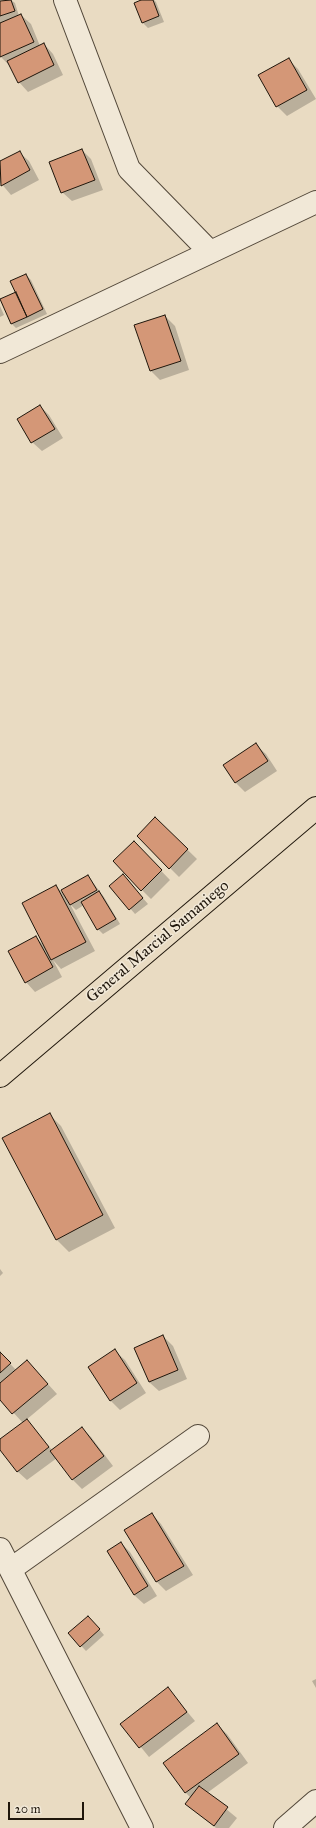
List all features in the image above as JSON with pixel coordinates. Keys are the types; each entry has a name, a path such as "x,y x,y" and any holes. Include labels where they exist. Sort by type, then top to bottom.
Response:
{"main road":[{"name":"General Marcial Samaniego","path":"0,1076 316,808"}],"street":[{"path":"65,0 129,169 210,252"},
{"path":"0,352 316,202"},
{"path":"11,1569 198,1436"},
{"path":"0,1549 142,1828"},
{"path":"285,1828 316,1801"}],"building":[{"path":"11,0 15,11 0,16 0,1"},
{"path":"141,0 153,0 159,16 142,23 134,3"},
{"path":"21,14 34,42 0,57 0,23"},
{"path":"44,43 54,65 18,83 7,61"},
{"path":"289,58 307,90 276,107 258,75"},
{"path":"82,149 95,180 61,193 49,162"},
{"path":"20,151 30,170 1,186 0,161"},
{"path":"26,274 43,309 27,317 10,281"},
{"path":"16,292 27,317 11,324 0,299"},
{"path":"165,315 181,361 150,371 134,325"},
{"path":"40,405 55,429 31,443 17,419"},
{"path":"256,743 268,761 235,783 223,765"},
{"path":"155,817 188,849 169,869 137,836"},
{"path":"134,841 162,870 141,891 113,861"},
{"path":"123,874 143,898 129,910 109,886"},
{"path":"88,875 97,890 70,905 61,890"},
{"path":"56,885 86,942 51,960 22,903"},
{"path":"99,891 116,919 97,930 81,902"},
{"path":"36,936 53,967 25,983 8,951"},
{"path":"50,1113 103,1215 56,1240 2,1138"},
{"path":"163,1335 178,1370 149,1382 134,1348"},
{"path":"115,1349 137,1383 110,1401 88,1367"},
{"path":"0,1352 11,1363 0,1373"},
{"path":"27,1360 48,1384 12,1414 0,1400 0,1383"},
{"path":"27,1419 49,1447 17,1472 0,1450 0,1439"},
{"path":"82,1427 104,1456 72,1480 50,1451"},
{"path":"152,1513 184,1566 156,1582 124,1530"},
{"path":"121,1542 148,1586 134,1595 107,1551"},
{"path":"88,1616 100,1629 80,1647 68,1633"},
{"path":"168,1687 187,1712 139,1748 120,1724"},
{"path":"217,1723 239,1754 185,1793 163,1763"},
{"path":"199,1786 228,1807 214,1826 185,1804"}]}
